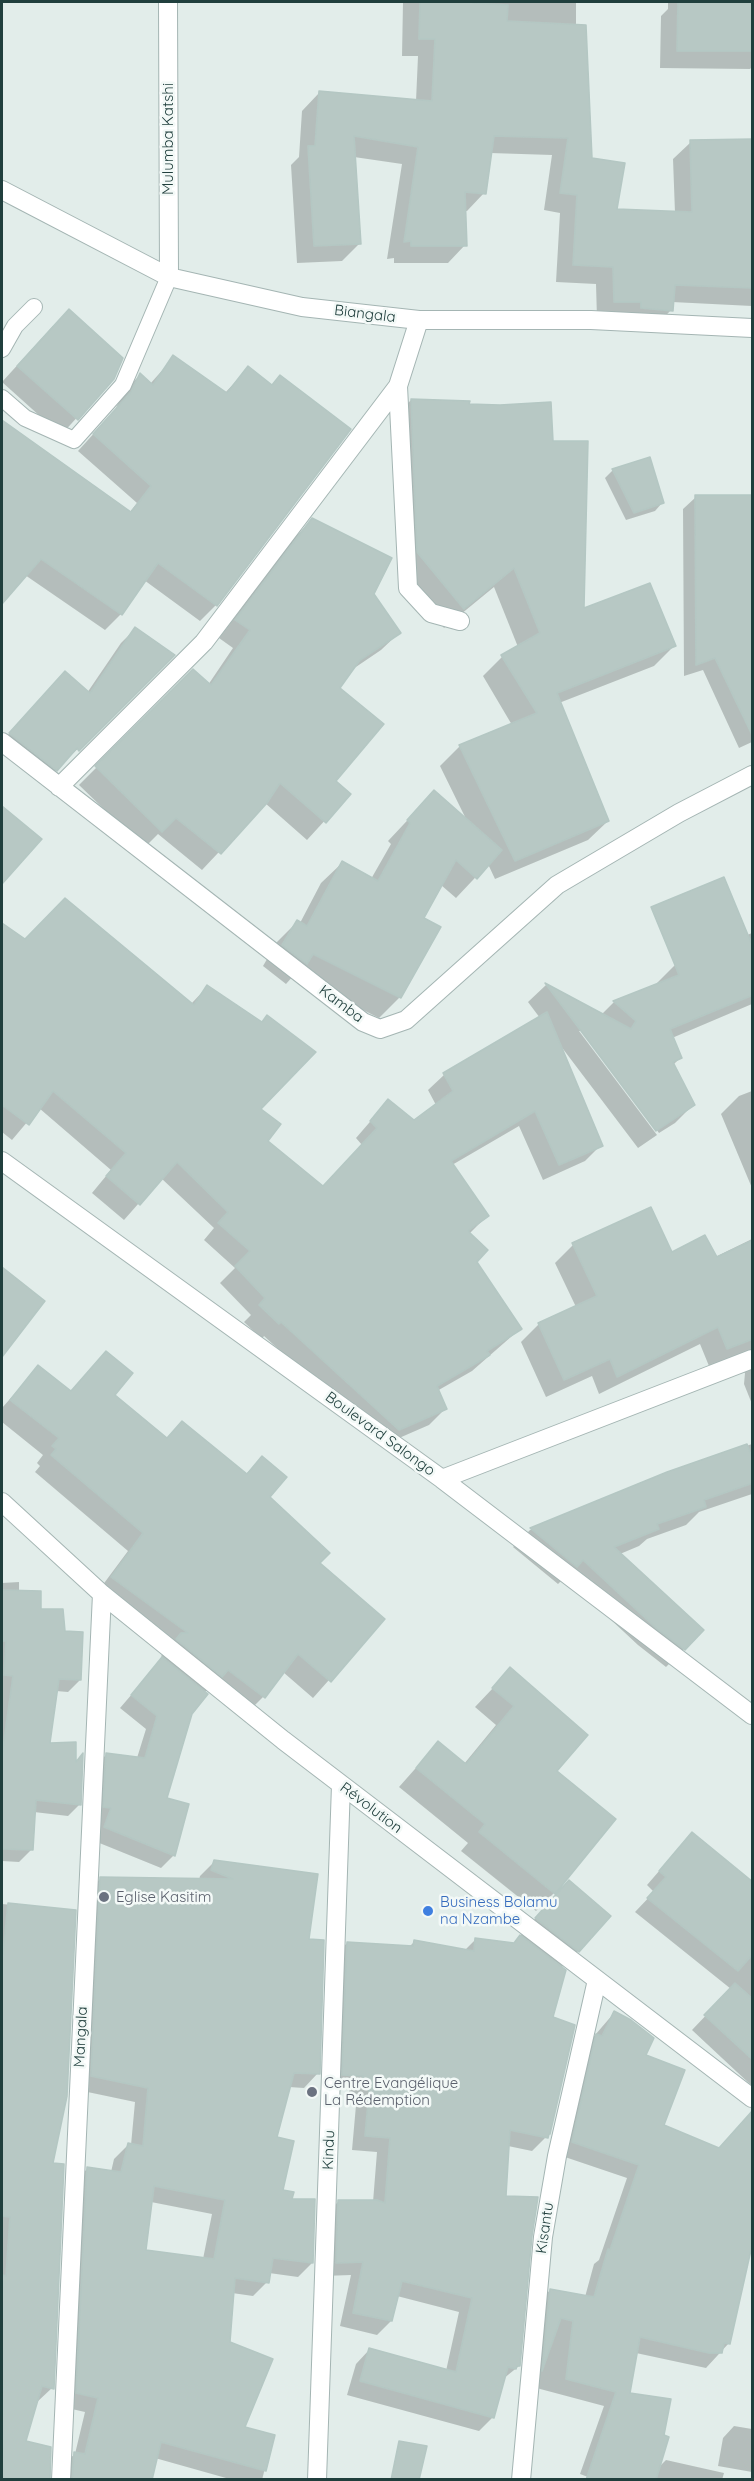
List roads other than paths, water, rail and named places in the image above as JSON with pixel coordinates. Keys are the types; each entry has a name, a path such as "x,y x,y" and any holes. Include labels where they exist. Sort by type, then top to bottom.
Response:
{"street":[{"name":"Mulumba Katshi","path":"168,2 169,277"},
{"name":"Biangala","path":"2,190 169,277 302,307 419,320 591,320 753,328"},
{"path":"59,787 204,642 398,386 419,320"},
{"path":"398,386 408,588 431,613 460,621"},
{"name":"Kamba","path":"2,742 363,1022 380,1029 406,1020 557,885 679,813 753,775"},
{"name":"Boulevard Salongo","path":"2,1161 442,1479 753,1715"},
{"path":"442,1479 753,1359"},
{"name":"Révolution","path":"2,1502 102,1594 341,1785 753,2098"},
{"name":"Mangala","path":"61,2480 102,1594"},
{"name":"Kindu","path":"317,2480 341,1785"},
{"name":"Kisantu","path":"521,2480 543,2236 557,2157 597,1980"}],"lane":[{"path":"2,398 25,418 74,440 123,385 169,277"},
{"path":"2,349 15,326 34,308"}],"place":[{"name":"Eglise Kasitim","path":"104,1897"},
{"name":"Business Bolamu na Nzambe","path":"428,1911"},
{"name":"Centre Evangélique La Rédemption","path":"312,2092"}]}
